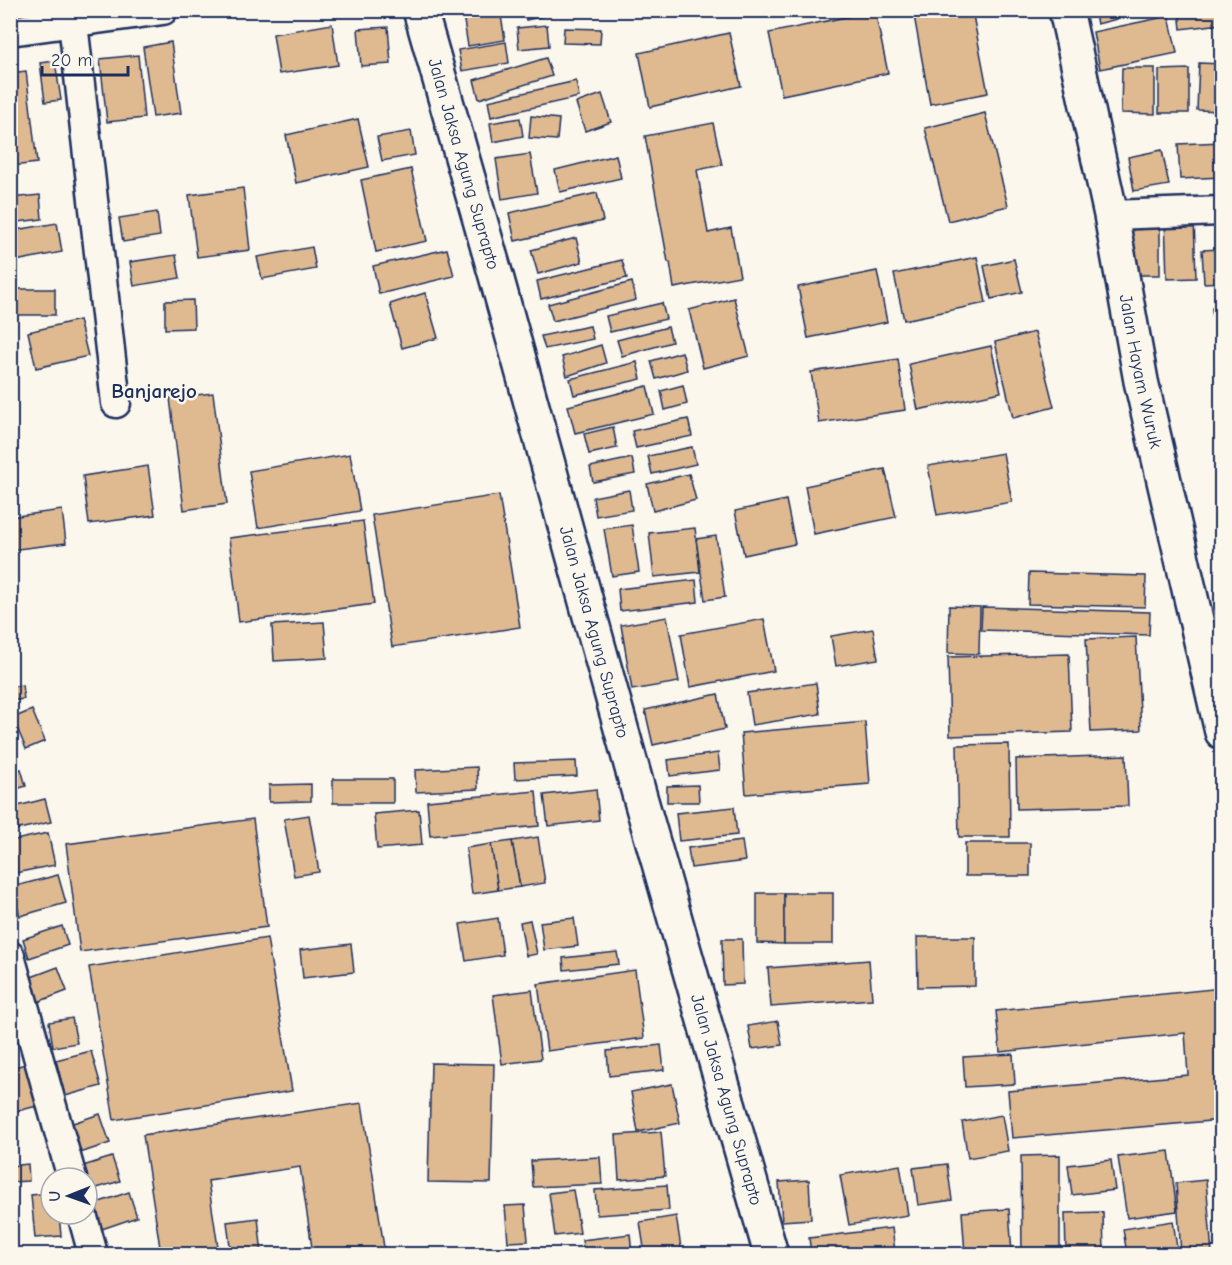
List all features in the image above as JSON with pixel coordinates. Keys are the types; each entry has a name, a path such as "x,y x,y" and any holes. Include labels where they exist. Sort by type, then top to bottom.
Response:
{"main road":[{"name":"Jalan Jaksa Agung Suprapto","path":"420,10 643,809 771,1254"},
{"name":"Jalan Hayam Wuruk","path":"1066,10 1111,214 1141,381 1221,732"}],"street":[{"path":"10,31 163,10"},
{"path":"73,23 116,403"},
{"path":"1111,214 1221,211"},
{"path":"10,956 69,1166"},
{"path":"85,1226 93,1254"}],"building":[{"path":"500,10 505,40 468,46 463,15"},
{"path":"524,10 551,10 552,14 526,20"},
{"path":"913,10 972,10 988,93 930,104"},
{"path":"1094,10 1114,10 1117,19 1097,24"},
{"path":"1121,10 1143,10 1144,13 1122,17"},
{"path":"1179,10 1219,10 1221,24 1181,29"},
{"path":"875,11 888,73 782,95 769,33"},
{"path":"1169,16 1177,53 1100,69 1093,32"},
{"path":"332,24 338,65 279,74 273,34"},
{"path":"547,25 549,46 519,49 517,28"},
{"path":"388,27 391,64 361,66 358,29"},
{"path":"564,28 601,29 600,44 563,43"},
{"path":"729,33 741,86 650,107 639,53"},
{"path":"171,42 181,113 153,117 143,47"},
{"path":"506,42 509,63 462,71 458,50"},
{"path":"138,55 144,118 107,122 100,59"},
{"path":"546,58 552,76 479,99 474,80"},
{"path":"55,61 61,100 45,102 40,63"},
{"path":"1199,63 1222,64 1222,111 1197,110"},
{"path":"1122,68 1155,68 1155,114 1121,113"},
{"path":"1189,69 1189,113 1159,113 1159,70"},
{"path":"26,71 37,163 12,166 10,73"},
{"path":"576,81 579,97 491,117 488,101"},
{"path":"602,94 611,122 585,131 576,103"},
{"path":"985,113 1008,206 948,221 925,128"},
{"path":"531,116 559,119 557,140 529,138"},
{"path":"520,118 523,136 493,142 490,123"},
{"path":"358,119 369,167 296,183 286,135"},
{"path":"713,123 722,165 697,170 708,233 731,228 740,276 674,288 645,136"},
{"path":"411,131 415,155 382,161 377,137"},
{"path":"1222,142 1222,177 1180,179 1178,144"},
{"path":"1162,150 1169,185 1134,191 1128,157"},
{"path":"530,154 537,193 502,199 496,159"},
{"path":"616,155 621,178 560,192 555,170"},
{"path":"411,169 427,241 376,252 361,180"},
{"path":"243,188 250,250 197,257 189,195"},
{"path":"597,193 603,221 515,241 509,213"},
{"path":"40,195 42,219 10,223 10,198"},
{"path":"157,212 160,236 123,242 119,218"},
{"path":"1194,218 1196,278 1167,279 1165,219"},
{"path":"1131,221 1160,221 1160,275 1131,275"},
{"path":"57,223 62,252 10,262 10,231"},
{"path":"576,238 582,262 538,274 531,250"},
{"path":"312,247 316,269 262,279 257,257"},
{"path":"447,249 454,276 379,294 373,266"},
{"path":"1222,249 1222,282 1204,283 1202,250"},
{"path":"176,255 180,278 134,286 130,262"},
{"path":"977,257 986,303 904,320 894,274"},
{"path":"1014,259 1022,292 991,299 984,266"},
{"path":"622,260 627,278 541,299 537,281"},
{"path":"877,271 887,322 808,338 798,287"},
{"path":"632,282 636,300 553,321 548,304"},
{"path":"13,289 55,289 55,315 13,315"},
{"path":"425,293 438,338 402,348 390,304"},
{"path":"734,298 749,356 703,368 689,310"},
{"path":"193,300 194,328 165,329 165,301"},
{"path":"662,303 666,319 610,332 606,316"},
{"path":"1222,307 1222,364 1216,364 1212,308"},
{"path":"79,320 88,356 36,368 28,332"},
{"path":"590,326 593,339 545,349 541,336"},
{"path":"668,327 672,342 622,356 617,340"},
{"path":"1035,332 1054,407 1013,418 995,342"},
{"path":"601,345 606,363 567,376 562,357"},
{"path":"991,346 1001,392 918,410 909,364"},
{"path":"682,352 687,370 656,379 651,361"},
{"path":"898,359 905,410 819,423 811,372"},
{"path":"637,362 641,379 574,395 570,379"},
{"path":"683,385 687,404 665,410 661,391"},
{"path":"647,386 654,414 575,433 568,406"},
{"path":"213,393 227,504 184,510 170,398"},
{"path":"688,419 692,436 636,448 632,431"},
{"path":"613,427 617,448 589,454 584,434"},
{"path":"692,447 696,464 652,474 648,456"},
{"path":"1003,453 1012,502 937,515 928,466"},
{"path":"350,454 360,511 258,528 249,471"},
{"path":"632,458 635,474 593,482 590,467"},
{"path":"148,466 155,515 89,524 83,476"},
{"path":"885,469 896,517 814,534 805,486"},
{"path":"689,474 696,500 653,511 647,484"},
{"path":"629,490 632,510 596,516 593,497"},
{"path":"499,495 520,627 392,647 372,515"},
{"path":"786,500 795,544 744,555 735,511"},
{"path":"62,510 66,543 10,550 10,517"},
{"path":"363,521 374,604 239,622 229,538"},
{"path":"632,525 639,572 612,576 604,529"},
{"path":"695,528 700,572 654,577 649,533"},
{"path":"716,536 725,597 705,600 696,539"},
{"path":"1029,573 1146,576 1145,607 1028,604"},
{"path":"696,580 698,602 620,611 618,589"},
{"path":"949,606 980,607 979,654 948,653"},
{"path":"982,607 1150,612 1149,635 981,630"},
{"path":"667,617 679,682 632,690 621,625"},
{"path":"764,619 774,671 690,687 681,634"},
{"path":"324,622 327,658 274,661 272,625"},
{"path":"873,629 878,659 836,666 831,636"},
{"path":"1136,637 1141,730 1091,732 1086,639"},
{"path":"1069,654 1072,732 950,736 948,657"},
{"path":"816,683 820,714 752,725 747,693"},
{"path":"22,685 24,699 10,701 10,687"},
{"path":"718,694 725,729 653,745 645,710"},
{"path":"32,710 45,741 26,749 13,718"},
{"path":"865,722 870,784 746,794 741,733"},
{"path":"1009,744 1010,837 959,837 957,745"},
{"path":"718,753 720,770 670,776 668,760"},
{"path":"1126,755 1128,806 1017,809 1016,759"},
{"path":"576,761 577,776 515,779 514,763"},
{"path":"477,767 478,789 416,792 415,770"},
{"path":"21,769 26,786 10,791 10,772"},
{"path":"333,779 393,779 393,803 333,803"},
{"path":"311,784 311,801 269,802 269,785"},
{"path":"698,785 699,802 667,802 667,786"},
{"path":"596,789 599,820 548,826 544,795"},
{"path":"536,791 539,826 430,836 427,801"},
{"path":"45,799 51,822 10,831 10,808"},
{"path":"734,807 737,835 679,841 676,813"},
{"path":"419,810 422,845 377,849 374,814"},
{"path":"309,815 319,872 294,876 284,819"},
{"path":"253,819 267,927 80,952 66,844"},
{"path":"48,833 55,865 10,874 10,841"},
{"path":"538,837 545,883 520,887 512,841"},
{"path":"512,841 520,887 498,890 491,844"},
{"path":"742,841 745,861 691,868 688,848"},
{"path":"965,843 1030,843 1030,876 965,876"},
{"path":"491,844 498,890 472,894 466,848"},
{"path":"58,875 66,903 20,916 12,887"},
{"path":"757,893 784,893 784,944 757,943"},
{"path":"784,893 833,893 833,944 784,944"},
{"path":"498,918 503,955 466,961 460,924"},
{"path":"574,918 578,946 544,950 540,922"},
{"path":"530,920 537,954 526,956 520,922"},
{"path":"62,926 68,945 29,958 23,939"},
{"path":"917,937 975,937 975,986 918,987"},
{"path":"267,938 292,1091 114,1120 89,967"},
{"path":"722,939 742,939 743,984 723,985"},
{"path":"351,944 354,972 303,978 300,950"},
{"path":"617,952 619,964 564,970 563,958"},
{"path":"869,960 872,999 771,1007 768,968"},
{"path":"58,967 67,991 35,1003 26,979"},
{"path":"635,970 644,1038 547,1051 538,984"},
{"path":"1222,988 1222,1120 1012,1138 1008,1091 1188,1075 1185,1033 1000,1052 996,1011"},
{"path":"532,990 541,1059 502,1064 493,995"},
{"path":"72,1018 77,1043 53,1047 49,1022"},
{"path":"778,1021 782,1045 752,1049 748,1026"},
{"path":"661,1045 664,1070 609,1076 607,1051"},
{"path":"91,1051 101,1086 65,1096 56,1060"},
{"path":"1013,1054 1015,1084 965,1087 963,1057"},
{"path":"431,1063 494,1064 491,1183 428,1182"},
{"path":"26,1064 37,1106 10,1113 10,1068"},
{"path":"672,1084 680,1123 638,1132 631,1092"},
{"path":"362,1103 385,1254 313,1254 300,1167 208,1181 219,1254 161,1254 143,1135"},
{"path":"100,1114 110,1143 80,1153 70,1124"},
{"path":"1002,1115 1008,1151 968,1158 962,1122"},
{"path":"661,1132 665,1176 619,1180 616,1135"},
{"path":"1169,1151 1177,1211 1127,1218 1118,1157"},
{"path":"1060,1155 1060,1254 1022,1254 1021,1156"},
{"path":"112,1157 120,1181 99,1187 99,1166 83,1166"},
{"path":"600,1157 602,1184 533,1187 531,1161"},
{"path":"1111,1160 1115,1190 1072,1195 1068,1165"},
{"path":"28,1164 29,1181 10,1182 10,1166"},
{"path":"947,1164 952,1200 918,1205 913,1168"},
{"path":"900,1165 908,1215 849,1225 840,1175"},
{"path":"809,1180 811,1219 782,1221 779,1182"},
{"path":"1206,1180 1212,1254 1181,1254 1176,1183"},
{"path":"667,1185 669,1210 597,1215 595,1190"},
{"path":"573,1190 580,1233 555,1236 549,1193"},
{"path":"129,1192 137,1217 99,1230 99,1202"},
{"path":"39,1194 39,1226 60,1226 61,1236 35,1238 31,1195"},
{"path":"525,1205 528,1241 508,1242 505,1206"},
{"path":"1009,1209 1012,1254 965,1254 962,1212"},
{"path":"1103,1212 1104,1254 1066,1254 1065,1213"},
{"path":"676,1216 682,1254 645,1254 640,1222"},
{"path":"258,1218 262,1254 231,1254 227,1222"},
{"path":"1173,1221 1178,1254 1127,1254 1123,1229"},
{"path":"892,1228 895,1251 870,1254 811,1254 809,1238"},
{"path":"630,1234 632,1254 584,1254 582,1240"},
{"path":"141,1247 143,1254 114,1254 114,1252"},
{"path":"438,1250 496,1250 496,1254 438,1254"}],"district":[{"name":"Banjarejo","path":"154,391"}]}
